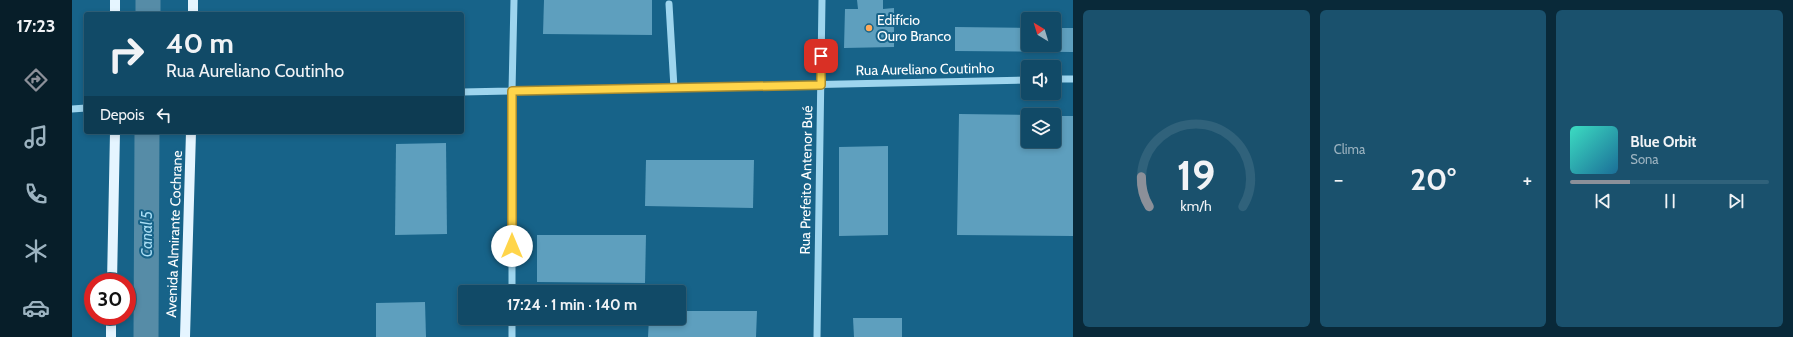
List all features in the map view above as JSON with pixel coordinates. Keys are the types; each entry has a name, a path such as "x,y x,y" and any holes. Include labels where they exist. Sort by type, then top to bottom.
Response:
{"main road":[{"path":"115,0 115,12"},
{"path":"193,0 193,12"},
{"path":"112,273 115,134"},
{"name":"Avenida Almirante Cochrane","path":"185,337 191,134"},
{"path":"111,325 111,337"}],"street":[{"path":"512,285 512,91 514,0"},
{"name":"Rua Prefeito Antenor Bué","path":"817,337 822,0"},
{"path":"669,4 674,88"},
{"path":"1061,79 1073,79"},
{"name":"Rua Aureliano Coutinho","path":"464,92 1021,80"},
{"path":"72,109 84,108"},
{"path":"512,325 512,337"}],"building":[{"path":"544,0 652,0 652,35 543,34"},
{"name":"Edifício Ouro Branco","path":"857,0 883,0 883,9 894,8 894,47 844,48 845,9 858,9"},
{"path":"955,27 1021,28 1021,52 955,51"},
{"path":"1061,28 1073,28 1073,52 1061,52"},
{"path":"959,114 1021,115 1021,148 1061,148 1061,116 1073,116 1073,236 957,235"},
{"path":"446,143 447,234 395,235 396,144"},
{"path":"888,146 888,235 839,236 839,147"},
{"path":"646,160 754,160 753,208 645,206"},
{"path":"537,235 646,235 645,283 537,282"},
{"path":"425,302 426,337 376,337 376,303"},
{"path":"686,311 757,311 756,337 648,337 649,325 686,325"},
{"path":"853,318 902,318 902,337 854,337"}],"waterway":[{"name":"Canal 5","path":"148,0 148,12"},
{"name":"Canal 5","path":"146,337 147,134"}],"place":[{"name":"Edifício Ouro Branco","path":"869,28"}],"route":[{"path":"512,246 512,91 821,85 821,56"}]}
